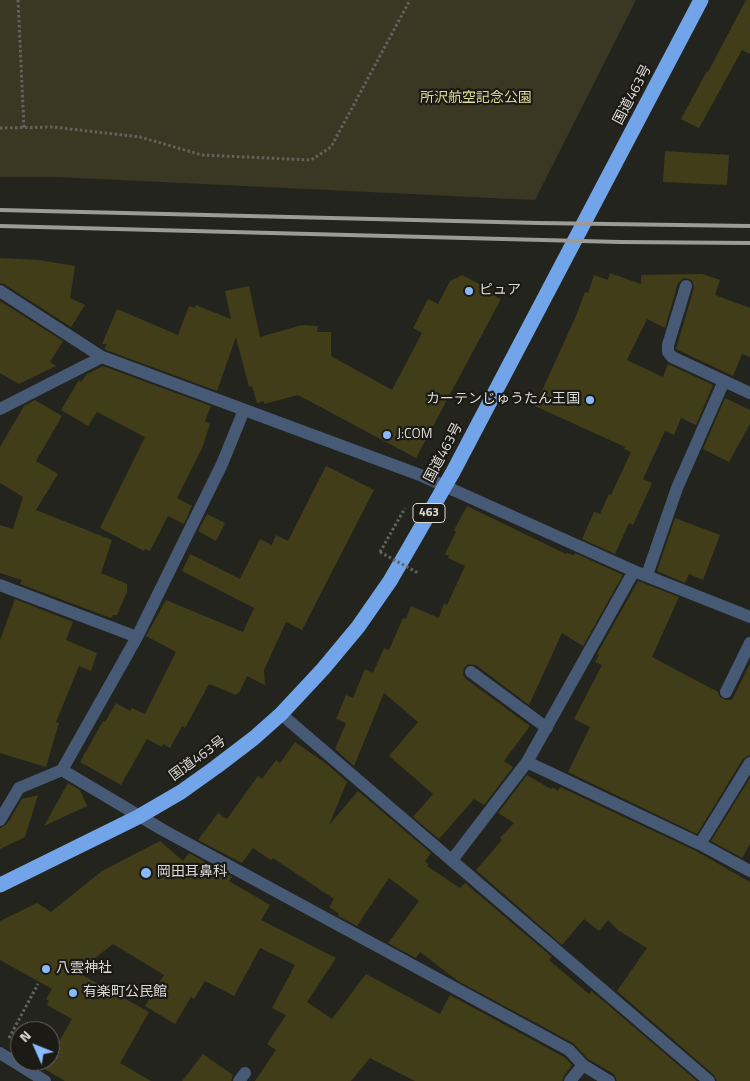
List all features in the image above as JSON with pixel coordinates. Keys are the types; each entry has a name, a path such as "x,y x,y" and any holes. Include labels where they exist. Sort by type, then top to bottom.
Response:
{"highway":[{"name":"国道463号","path":"0,885 138,817 181,792 216,767 254,738 281,714 323,669 358,627 390,581 445,485 701,0"}],"street":[{"path":"686,286 668,345 668,352 672,358 750,393"},
{"path":"0,291 102,357 445,485 634,571 750,617"},
{"path":"0,409 102,357"},
{"path":"648,575 677,488 724,381"},
{"path":"0,820 20,788 62,770 137,637 222,464 244,410"},
{"path":"452,860 527,762 634,571"},
{"path":"0,585 137,637"},
{"path":"726,692 750,643"},
{"path":"471,672 547,728"},
{"path":"281,714 709,1081"},
{"path":"527,762 700,844 750,872"},
{"path":"700,844 750,763"},
{"path":"62,770 138,817 570,1050 583,1065 608,1081"},
{"path":"1,1054 45,1081"},
{"path":"570,1081 583,1065"}],"path":[{"path":"18,0 24,128"},
{"path":"0,128 53,127 140,137 202,155 311,160 331,147 410,0"},
{"path":"405,508 380,552 418,573"},
{"path":"1,1054 38,984"}],"green space":[{"name":"所沢航空記念公園","path":"0,0 636,0 535,200 58,177 0,177"}],"building":[{"path":"746,0 750,0 750,54 742,50 699,128 681,119"},
{"path":"665,151 729,155 727,185 663,182"},
{"path":"0,258 39,260 75,266 70,298 85,305 71,327 0,283"},
{"path":"610,273 641,284 641,275 702,274 720,280 715,295 750,308 750,357 742,354 733,376 676,349 694,288 692,280 684,278 678,283 665,328 647,319 627,360 663,377 668,364 713,385 696,425 681,418 674,435 665,431 643,479 652,483 633,525 629,523 615,554 582,539 594,512 600,514 609,494 611,495 631,452 624,449 625,447 535,406 585,292 588,293 594,275 608,280"},
{"path":"462,275 498,294 496,297 501,299 416,458 298,395 264,404 264,401 257,403 252,386 249,387 236,337 217,391 106,350 104,349 107,344 102,344 117,309 178,335 189,306 195,308 196,305 231,319 225,291 249,286 260,337 302,325 318,326 317,332 331,332 331,356 392,390 422,333 413,328 428,299 438,304 450,281"},
{"path":"0,301 63,341 50,362 56,366 19,384 0,373"},
{"path":"103,366 211,406 205,421 210,424 202,448 177,498 192,506 184,524 168,516 150,551 145,549 144,551 100,528 145,437 97,412 88,426 61,410 79,380 81,382 87,374"},
{"path":"725,398 750,410 750,424 729,462 703,449"},
{"path":"35,400 62,416 36,461 58,474 36,510 112,540 101,573 127,584 127,592 117,615 113,615 111,618 20,584 22,580 0,573 0,525 13,529 23,497 0,483 0,447 24,406"},
{"path":"326,466 374,490 302,630 286,622 264,670 265,685 247,676 239,693 236,695 209,684 185,728 182,726 170,748 163,744 162,747 147,739 121,785 80,762 103,721 105,722 116,703 130,711 132,708 145,714 176,652 146,636 166,600 243,632 254,608 182,571 190,554 240,579 260,539 272,545 276,535 288,541"},
{"path":"467,506 566,554 574,555 575,553 623,575 583,646 562,633 529,705 476,665 468,664 464,668 463,675 466,679 530,726 504,761 513,767 484,805 474,799 439,839 413,817 433,794 389,756 418,722 384,693 354,766 335,749 346,723 336,719 346,695 353,698 365,669 373,673 384,648 389,650 403,618 406,619 411,606 439,618 444,603 447,605 465,566 448,558 449,556 445,554 456,532 454,530"},
{"path":"207,514 225,523 216,541 198,531"},
{"path":"675,518 720,535 703,580 689,574 685,583 657,571"},
{"path":"638,581 679,597 652,657 718,692 720,697 726,700 732,700 750,664 750,755 743,759 697,834 568,772 590,727 574,719 602,665 595,662 599,655 597,654"},
{"path":"15,599 73,622 66,640 97,653 91,671 79,666 56,722 59,723 46,767 0,753 0,640"},
{"path":"295,742 328,765 347,782 329,825 358,791 431,853 425,861 429,864 427,866 460,888 465,883 552,957 549,960 589,994 591,991 607,1004 697,1081 617,1081 614,1074 588,1059 573,1043 458,981 420,952 416,958 388,943 419,901 389,878 357,926 338,916 339,914 329,907 334,899 273,858 271,860 253,848 242,863 198,840 218,813 227,819 258,776 262,779 276,760 280,763"},
{"path":"527,775 551,789 553,787 558,791 560,787 696,851 750,882 750,1081 717,1081 714,1075 617,991 647,948 619,931 608,920 599,931 584,919 562,945 476,870 514,823 498,813"},
{"path":"750,778 750,844 742,858 711,841"},
{"path":"68,783 80,790 87,806 44,826"},
{"path":"38,795 25,837 0,849 0,828 7,824 22,799"},
{"path":"160,841 183,861 189,853 232,877 229,881 270,905 261,920 336,958 307,1002 332,1019 366,974 440,1014 450,995 564,1057 572,1065 562,1081 415,1081 370,1058 351,1081 255,1081 276,1050 267,1044 286,1015 272,1008 295,965 260,948 234,996 205,981 194,999 191,997 175,1024 145,1006 164,975 113,944 77,972 149,1012 120,1063 151,1081 65,1081 48,1071 60,1071 60,1040 72,1019 47,1005 49,1001 46,999 52,989 0,960 0,921 37,903 51,912 102,871"},
{"path":"203,1054 233,1075 231,1081 182,1081"}],"railway":[{"path":"0,210 538,223 750,226"},
{"path":"0,226 620,242 750,243"}],"place":[{"name":"ピュア","path":"469,291"},
{"name":"カーテンじゅうたん王国","path":"590,400"},
{"name":"J:COM","path":"387,435"},
{"name":"岡田耳鼻科","path":"146,873"},
{"name":"八雲神社","path":"46,969"},
{"name":"有楽町公民館","path":"73,993"}]}
